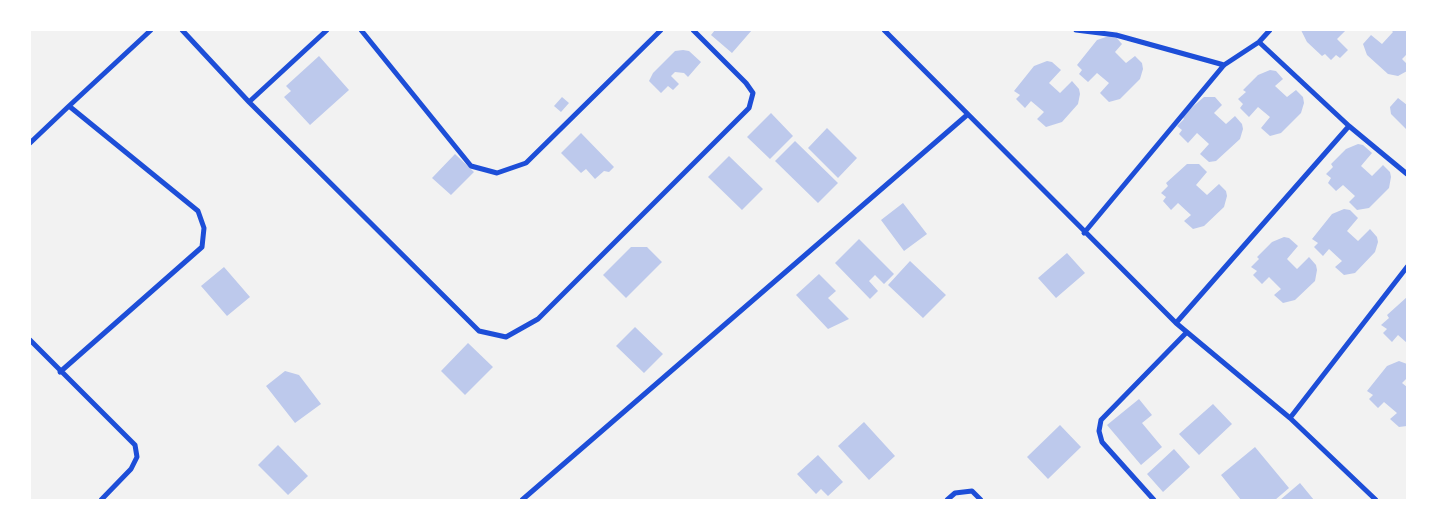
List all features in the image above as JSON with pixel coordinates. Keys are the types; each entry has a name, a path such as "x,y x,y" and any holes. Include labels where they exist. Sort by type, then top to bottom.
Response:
{"street":[{"path":"30,143 151,30"},
{"path":"182,30 249,102 479,331 506,337 538,319 749,108 752,93 746,83 693,30"},
{"path":"249,102 327,30"},
{"path":"361,30 472,166 497,173 526,163 661,30"},
{"path":"884,30 1176,324 1290,418 1376,500"},
{"path":"1076,30 1116,35 1224,65"},
{"path":"1084,233 1224,65 1259,42 1270,30"},
{"path":"1259,42 1349,126 1407,174"},
{"path":"60,372 202,246 204,228 198,211 69,106"},
{"path":"522,500 967,115"},
{"path":"1176,324 1349,126"},
{"path":"1290,418 1407,266"},
{"path":"1154,500 1102,442 1099,431 1101,420 1186,333"},
{"path":"30,340 135,445 137,457 131,469 101,500"},
{"path":"947,500 955,493 972,491 981,500"}],"building":[{"path":"715,30 752,30 732,53 711,35"},
{"path":"1301,30 1346,30 1337,39 1348,50 1340,58 1336,55 1331,60 1325,54 1322,56 1307,42"},
{"path":"1391,30 1407,30 1407,54 1402,59 1407,64 1407,71 1398,76 1388,74 1367,55 1363,44 1371,35 1382,44 1393,32"},
{"path":"1115,36 1122,44 1115,52 1126,63 1135,56 1142,63 1143,69 1140,79 1120,99 1109,102 1100,93 1109,83 1097,73 1088,82 1079,74 1082,70 1077,65 1097,40"},
{"path":"675,51 689,51 701,62 688,77 684,73 675,72 671,76 679,84 673,90 668,86 661,93 649,81 653,73"},
{"path":"319,56 349,90 310,125 284,97 291,91 286,86"},
{"path":"1047,61 1052,62 1061,70 1049,83 1060,93 1072,81 1079,89 1080,94 1078,104 1062,122 1046,127 1037,119 1044,112 1031,101 1025,108 1016,99 1020,95 1014,91 1034,66"},
{"path":"1270,70 1276,71 1283,79 1275,86 1287,97 1296,90 1303,97 1304,103 1301,113 1281,133 1270,136 1261,128 1270,117 1258,107 1249,117 1240,108 1243,104 1238,99 1246,92 1243,90 1258,75"},
{"path":"562,97 569,103 561,112 554,106"},
{"path":"1204,97 1215,97 1222,105 1214,113 1226,124 1235,116 1242,124 1243,129 1240,139 1216,161 1209,162 1200,154 1209,144 1197,133 1188,143 1179,134 1182,130 1177,126 1184,119 1182,116"},
{"path":"1398,98 1407,105 1407,130 1391,114 1390,107"},
{"path":"771,113 793,136 770,159 747,137"},
{"path":"827,128 857,158 838,178 808,148"},
{"path":"581,133 614,167 609,172 604,171 595,179 586,169 581,173 561,153"},
{"path":"795,141 838,183 818,203 775,161"},
{"path":"1358,144 1363,145 1372,153 1361,166 1372,176 1383,165 1390,172 1391,177 1389,188 1369,208 1357,210 1349,202 1355,196 1343,185 1336,191 1328,183 1331,178 1326,174 1333,167 1331,164 1346,149"},
{"path":"455,154 474,172 451,195 432,178"},
{"path":"729,156 763,189 742,210 708,177"},
{"path":"1187,164 1199,164 1207,172 1196,185 1207,195 1219,184 1226,191 1227,196 1224,207 1204,226 1193,229 1184,221 1191,215 1178,203 1171,210 1163,201 1166,197 1161,193 1168,186 1166,183"},
{"path":"903,203 927,234 904,251 881,220"},
{"path":"1344,209 1350,210 1358,218 1347,231 1358,241 1370,229 1377,237 1378,242 1375,252 1355,273 1344,275 1335,267 1342,261 1329,249 1323,256 1314,247 1318,243 1312,239 1332,214"},
{"path":"1284,237 1289,238 1298,246 1287,259 1297,269 1309,257 1316,265 1317,270 1315,281 1295,300 1283,303 1274,295 1281,289 1269,277 1262,284 1253,275 1257,271 1251,267 1259,259 1257,257 1272,242"},
{"path":"859,239 894,274 884,284 875,275 869,281 878,291 870,299 835,263"},
{"path":"631,247 647,247 662,262 626,298 603,275"},
{"path":"1067,253 1085,273 1056,298 1038,278"},
{"path":"910,261 946,295 923,318 888,285"},
{"path":"224,267 250,297 227,316 201,286"},
{"path":"819,274 836,291 828,298 849,319 828,329 796,295"},
{"path":"1407,297 1407,343 1398,335 1392,342 1383,333 1387,329 1381,325 1389,318 1387,315"},
{"path":"635,327 663,354 644,373 616,346"},
{"path":"468,343 493,367 465,395 441,371"},
{"path":"1399,361 1407,364 1407,378 1402,383 1407,387 1407,426 1399,427 1390,419 1397,413 1384,402 1378,408 1369,399 1373,395 1367,391 1387,366"},
{"path":"285,371 299,375 321,404 295,423 266,386"},
{"path":"1139,399 1152,415 1142,423 1162,447 1141,465 1107,425"},
{"path":"1213,404 1232,424 1199,455 1179,434"},
{"path":"864,422 895,456 869,480 838,446"},
{"path":"1060,425 1081,447 1048,479 1027,457"},
{"path":"278,445 308,476 288,495 258,465"},
{"path":"1255,447 1289,488 1275,500 1241,500 1221,475"},
{"path":"1174,449 1190,467 1163,492 1147,474"},
{"path":"818,455 843,482 828,496 821,489 816,494 797,474"},
{"path":"1300,483 1314,500 1280,500"}]}
